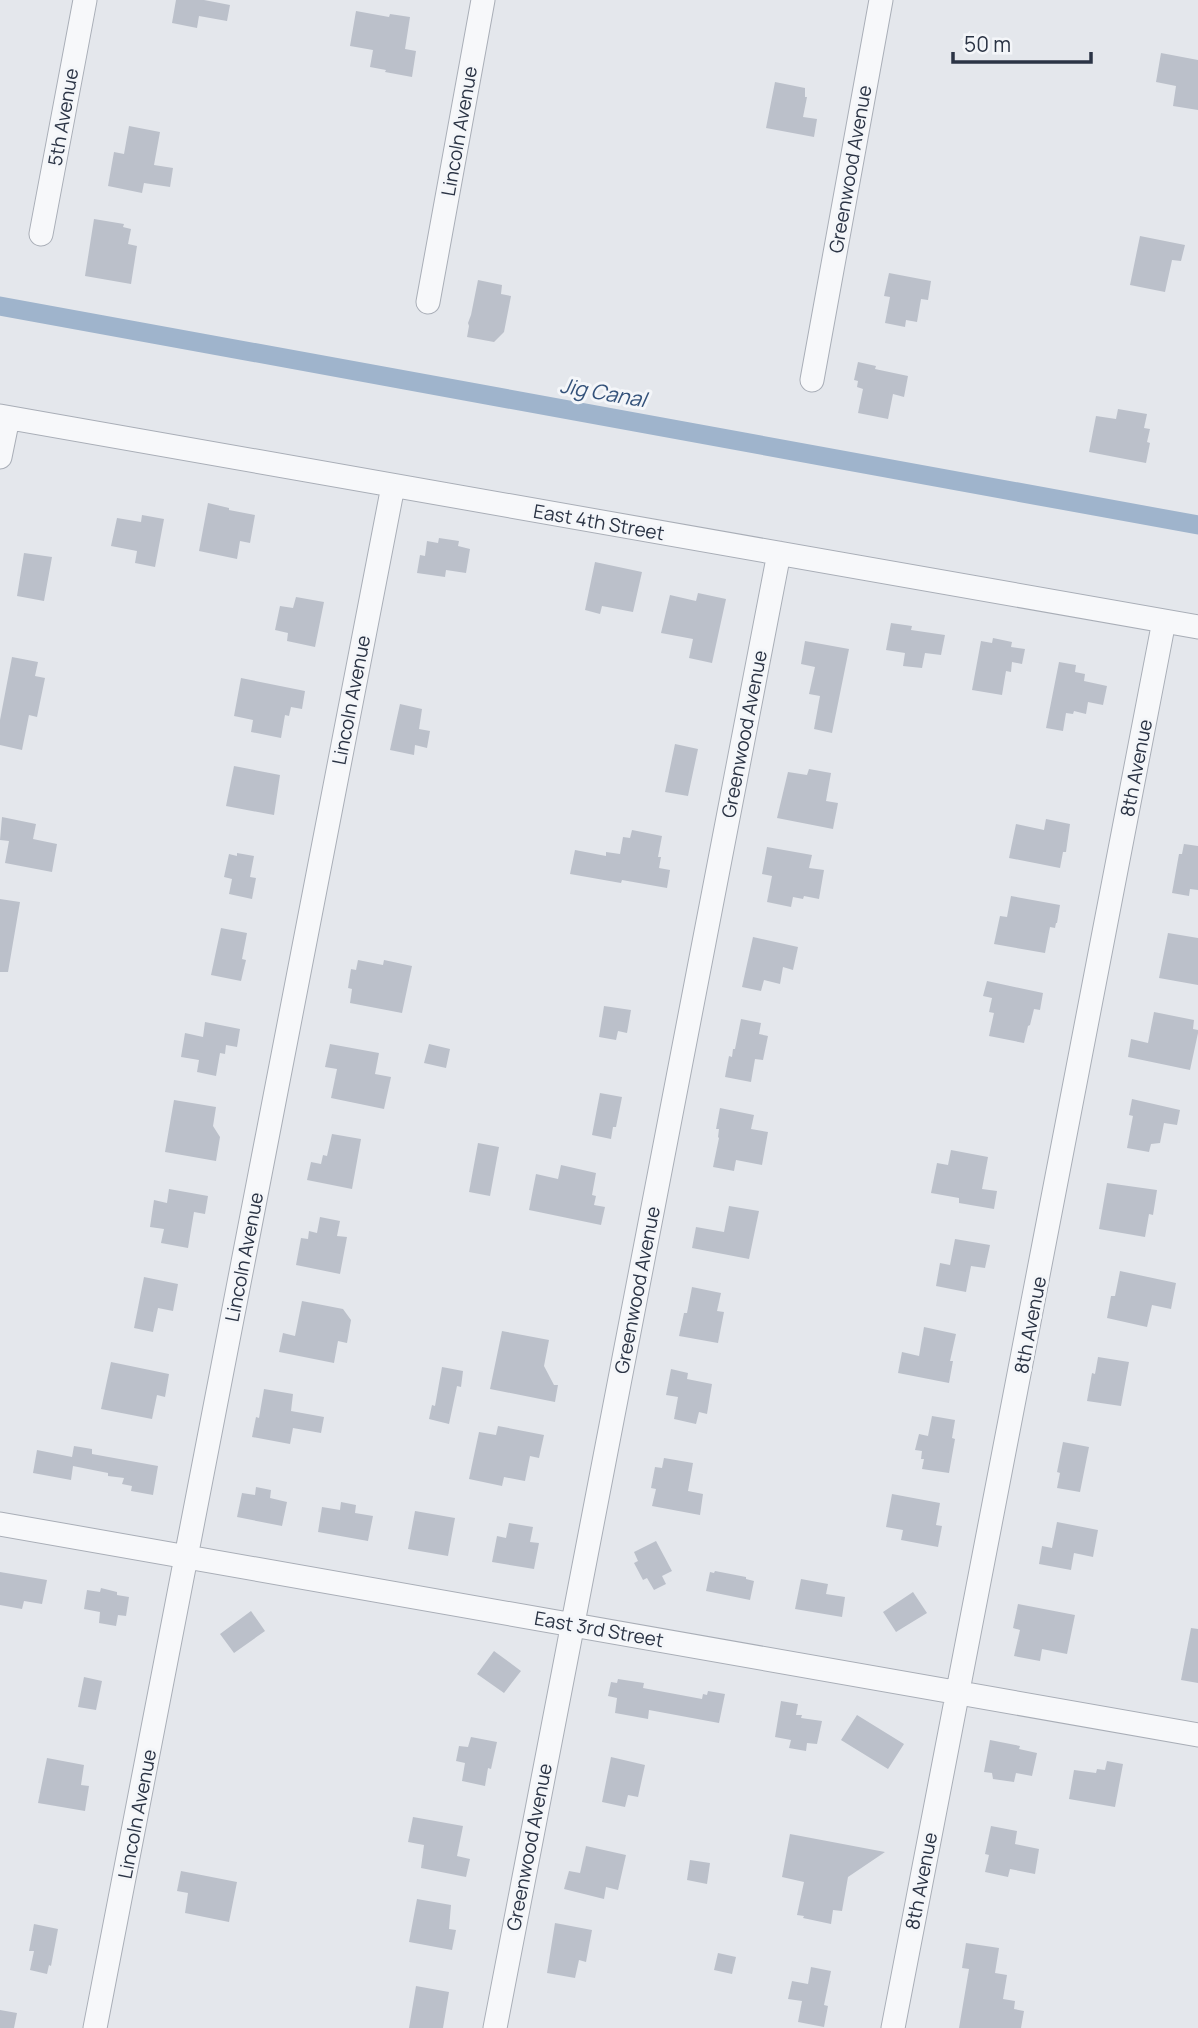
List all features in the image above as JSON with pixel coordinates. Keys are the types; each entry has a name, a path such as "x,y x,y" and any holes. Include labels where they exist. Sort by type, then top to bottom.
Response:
{"street":[{"name":"5th Avenue","path":"41,234 85,0"},
{"name":"Lincoln Avenue","path":"428,302 483,0"},
{"name":"Greenwood Avenue","path":"812,380 881,0"},
{"path":"0,457 4,417"},
{"name":"East 4th Street","path":"4,417 1198,627"},
{"name":"Lincoln Avenue","path":"95,2028 393,486"},
{"name":"Greenwood Avenue","path":"495,2028 779,553"},
{"name":"8th Avenue","path":"893,2028 1164,621"},
{"name":"East 3rd Street","path":"0,1524 1198,1735"}],"building":[{"path":"176,0 204,0 230,5 227,21 199,16 197,28 172,23"},
{"path":"356,11 389,17 390,14 410,17 405,49 416,51 412,77 370,67 373,50 350,46"},
{"path":"1161,53 1198,60 1198,110 1173,106 1176,86 1156,82"},
{"path":"775,82 805,88 807,97 803,117 817,119 814,137 766,128"},
{"path":"129,126 160,132 154,165 173,168 170,187 144,183 142,193 108,186 114,152 124,154"},
{"path":"94,219 124,224 123,227 131,229 128,244 137,246 131,284 85,276"},
{"path":"1140,236 1185,245 1181,261 1172,260 1165,292 1130,285"},
{"path":"889,273 931,281 928,300 921,299 917,322 906,320 905,327 885,323 890,297 884,296"},
{"path":"478,280 502,285 501,294 511,296 504,332 494,342 467,337"},
{"path":"858,362 876,366 875,369 908,376 904,397 893,394 888,419 858,413 863,389 857,387 858,381 854,380"},
{"path":"1118,409 1147,414 1144,428 1150,429 1147,442 1150,443 1146,463 1089,452 1096,416 1116,419"},
{"path":"208,503 255,515 250,543 240,541 237,559 199,551"},
{"path":"142,515 164,519 155,567 135,563 137,551 111,546 117,518 141,522"},
{"path":"439,538 459,541 458,546 470,549 466,573 446,570 445,577 417,573 420,555 425,556 427,541 438,543"},
{"path":"24,553 52,557 44,601 17,596"},
{"path":"595,562 642,572 633,612 602,606 600,614 585,610"},
{"path":"698,593 726,599 712,663 689,658 693,639 661,633 670,595 696,601"},
{"path":"296,597 324,602 315,647 287,641 288,633 275,630 280,606 293,608"},
{"path":"891,623 912,626 911,630 945,635 941,655 925,653 922,668 903,666 905,653 886,650"},
{"path":"993,638 1012,642 1011,647 1025,649 1022,664 1012,662 1011,672 1006,671 1002,695 972,690 981,641 992,643"},
{"path":"805,641 849,649 832,733 814,729 820,696 809,694 815,667 801,664"},
{"path":"12,657 38,662 35,676 45,678 37,717 29,715 22,750 0,745 0,720"},
{"path":"1059,662 1076,665 1075,672 1085,674 1084,681 1107,686 1103,705 1088,702 1086,714 1074,711 1073,714 1066,713 1063,731 1046,728"},
{"path":"241,678 305,691 302,709 291,707 289,716 285,715 281,738 251,732 253,720 234,716"},
{"path":"400,704 422,709 419,729 430,731 427,748 415,745 414,755 390,750"},
{"path":"675,744 698,749 688,796 665,792"},
{"path":"234,766 280,775 274,815 226,806"},
{"path":"809,769 831,773 826,801 838,803 833,829 777,818 788,772 807,775"},
{"path":"2,817 36,824 33,839 57,844 52,872 5,863 9,841 0,840"},
{"path":"1046,819 1070,824 1066,852 1063,852 1060,868 1009,858 1016,824 1044,830"},
{"path":"632,830 662,836 659,868 670,870 667,888 570,874 575,850 606,856 606,852 620,854 623,837 630,838"},
{"path":"1184,844 1198,846 1198,890 1190,889 1189,896 1172,893 1179,854 1182,854"},
{"path":"767,847 812,855 809,868 824,870 819,899 793,897 791,907 767,902 772,876 762,874"},
{"path":"237,853 254,856 250,877 256,878 252,899 229,894 232,879 224,877 229,854 237,856"},
{"path":"1011,896 1060,905 1055,928 1050,927 1045,953 994,944 1000,916 1007,917"},
{"path":"0,899 20,902 8,972 0,972"},
{"path":"221,928 247,933 242,959 246,960 241,981 211,975"},
{"path":"1168,933 1198,938 1198,985 1159,978"},
{"path":"753,937 798,947 793,970 783,967 780,984 764,980 761,991 742,987"},
{"path":"358,960 383,965 384,960 412,966 402,1013 350,1003 352,989 348,988 351,969 356,970"},
{"path":"987,981 1043,993 1040,1010 1034,1009 1024,1043 989,1036 994,1013 989,1012 992,998 983,996"},
{"path":"604,1006 631,1010 627,1033 618,1031 616,1040 599,1037"},
{"path":"1154,1012 1194,1020 1193,1029 1198,1030 1198,1033 1190,1070 1128,1057 1131,1039 1148,1043"},
{"path":"741,1019 761,1023 759,1034 768,1036 763,1060 755,1059 751,1082 725,1077 729,1056 732,1057 735,1049"},
{"path":"205,1022 240,1029 237,1047 226,1045 225,1054 220,1053 216,1076 197,1072 199,1060 181,1057 185,1033 203,1037"},
{"path":"330,1044 379,1053 375,1074 391,1077 384,1109 331,1098 337,1069 325,1067"},
{"path":"429,1044 450,1049 446,1068 424,1063"},
{"path":"600,1093 622,1097 611,1139 592,1135"},
{"path":"1132,1099 1180,1110 1177,1125 1164,1123 1160,1143 1151,1144 1149,1152 1127,1148 1133,1116 1129,1115"},
{"path":"174,1100 216,1107 213,1126 220,1137 216,1161 165,1152"},
{"path":"720,1108 754,1115 751,1129 768,1132 762,1165 736,1160 734,1171 713,1167 719,1138 719,1129 716,1129"},
{"path":"332,1134 361,1139 352,1189 307,1180 311,1162 321,1164 323,1155 327,1156"},
{"path":"478,1143 499,1147 490,1196 469,1192"},
{"path":"951,1150 988,1157 982,1189 997,1191 994,1209 959,1203 959,1198 931,1193 937,1163 948,1165"},
{"path":"561,1165 596,1173 592,1195 596,1196 594,1205 605,1207 601,1225 529,1210 536,1174 558,1179"},
{"path":"1107,1183 1157,1190 1153,1215 1149,1214 1145,1237 1099,1229"},
{"path":"169,1189 208,1196 205,1214 194,1212 188,1248 161,1243 164,1229 150,1227 154,1200 167,1203"},
{"path":"729,1206 759,1211 749,1259 692,1248 696,1227 724,1232"},
{"path":"320,1217 340,1221 337,1236 347,1237 340,1274 296,1265 301,1238 308,1239 309,1231 317,1233"},
{"path":"955,1239 990,1245 985,1268 971,1266 966,1292 936,1286 940,1263 950,1265"},
{"path":"1120,1271 1176,1283 1171,1309 1152,1305 1147,1327 1107,1318"},
{"path":"144,1277 178,1284 173,1311 158,1308 153,1332 134,1328"},
{"path":"692,1287 721,1293 717,1311 724,1312 718,1343 679,1336"},
{"path":"302,1301 343,1309 351,1320 347,1343 338,1341 334,1363 279,1352 283,1333 295,1336"},
{"path":"924,1327 956,1334 950,1361 953,1361 949,1383 898,1373 902,1352 919,1356"},
{"path":"502,1331 549,1340 544,1366 554,1385 558,1385 555,1402 490,1389"},
{"path":"1098,1357 1129,1362 1121,1406 1087,1401"},
{"path":"111,1362 169,1374 165,1397 157,1395 152,1419 101,1409"},
{"path":"442,1367 463,1371 461,1387 457,1386 449,1424 429,1419 432,1405 435,1406"},
{"path":"671,1369 688,1373 687,1379 712,1384 707,1414 699,1412 696,1424 674,1419 678,1397 666,1395"},
{"path":"264,1389 293,1394 291,1411 324,1417 321,1433 293,1428 290,1444 252,1437 256,1417 259,1418"},
{"path":"932,1416 955,1420 952,1438 955,1439 949,1473 922,1469 922,1451 915,1450 919,1434 928,1436"},
{"path":"498,1426 544,1435 539,1458 530,1456 525,1481 504,1477 502,1486 469,1479 479,1432 496,1435"},
{"path":"1063,1442 1089,1447 1080,1492 1057,1488"},
{"path":"74,1446 92,1449 92,1454 158,1466 153,1495 131,1491 132,1486 122,1484 124,1478 73,1466 71,1480 33,1473 37,1450 72,1457"},
{"path":"664,1458 693,1463 688,1491 703,1494 700,1515 652,1506 656,1489 651,1488 655,1467 662,1468"},
{"path":"256,1487 271,1490 270,1498 287,1502 282,1526 237,1517 242,1493 255,1495"},
{"path":"892,1494 940,1503 936,1525 942,1526 938,1547 901,1540 903,1530 886,1527"},
{"path":"341,1502 356,1505 355,1513 373,1516 368,1541 318,1532 322,1507 340,1510"},
{"path":"415,1511 455,1518 448,1556 408,1549"},
{"path":"1057,1522 1098,1530 1093,1557 1074,1553 1071,1570 1039,1564 1042,1546 1052,1548"},
{"path":"509,1523 533,1527 530,1542 539,1543 534,1569 492,1562 497,1536 506,1538"},
{"path":"656,1541 672,1571 662,1576 666,1584 654,1590 647,1578 643,1580 634,1563 638,1561 634,1552"},
{"path":"0,1572 47,1580 42,1604 24,1601 22,1609 0,1605"},
{"path":"710,1572 754,1581 750,1600 706,1591"},
{"path":"801,1579 828,1584 826,1594 845,1597 842,1617 795,1609"},
{"path":"101,1588 129,1597 126,1616 118,1615 116,1626 99,1623 100,1612 84,1609 87,1590 100,1592"},
{"path":"913,1592 927,1613 896,1632 883,1612"},
{"path":"1018,1604 1075,1615 1067,1654 1042,1649 1040,1661 1014,1656 1020,1630 1013,1628"},
{"path":"251,1611 265,1631 234,1653 220,1634"},
{"path":"1191,1628 1198,1629 1198,1683 1181,1680"},
{"path":"494,1651 521,1671 504,1693 477,1674"},
{"path":"84,1677 102,1681 96,1710 78,1707"},
{"path":"618,1679 644,1683 643,1688 702,1699 703,1694 707,1695 708,1691 725,1694 719,1723 649,1710 648,1719 615,1713 617,1698 608,1696 611,1682 617,1683"},
{"path":"781,1701 798,1704 796,1715 802,1715 801,1718 822,1721 817,1744 807,1743 806,1751 789,1748 791,1740 775,1737"},
{"path":"857,1715 904,1744 888,1769 841,1740"},
{"path":"471,1737 497,1742 485,1786 462,1781 465,1763 456,1761 459,1746 468,1747"},
{"path":"990,1740 1020,1746 1019,1749 1037,1753 1032,1776 1016,1773 1014,1782 993,1779 992,1773 984,1772"},
{"path":"611,1757 645,1765 638,1797 628,1795 625,1807 602,1802"},
{"path":"47,1758 84,1765 81,1785 89,1786 85,1811 38,1803"},
{"path":"1107,1761 1123,1764 1115,1807 1069,1799 1074,1770 1096,1773 1097,1769 1105,1770"},
{"path":"413,1817 463,1826 457,1856 470,1859 466,1877 421,1868 424,1845 408,1842"},
{"path":"991,1826 1017,1831 1015,1844 1039,1849 1035,1874 1010,1869 1008,1877 985,1872 989,1855 985,1854"},
{"path":"790,1834 885,1852 848,1877 842,1911 833,1910 831,1924 797,1915 804,1882 782,1877"},
{"path":"586,1846 626,1855 618,1890 606,1887 604,1899 564,1889 569,1871 580,1873"},
{"path":"690,1860 710,1863 707,1884 687,1880"},
{"path":"181,1871 237,1882 229,1922 185,1913 188,1893 177,1891"},
{"path":"417,1899 451,1905 449,1929 456,1930 452,1950 409,1942"},
{"path":"555,1923 592,1930 586,1962 579,1960 575,1978 547,1973"},
{"path":"34,1924 58,1929 47,1974 30,1970 34,1951 29,1951"},
{"path":"966,1943 999,1948 995,1973 1007,1975 1003,1999 1015,2001 1014,2009 1024,2011 1021,2028 959,2028 969,1969 962,1968"},
{"path":"718,1953 736,1957 732,1974 714,1970"},
{"path":"811,1967 831,1971 824,2005 828,2006 824,2027 798,2022 802,2001 788,1999 792,1981 808,1984"},
{"path":"416,1986 449,1992 443,2028 409,2028"},
{"path":"0,2010 17,2013 14,2028 0,2028"}],"waterway":[{"name":"Jig Canal","path":"0,306 1198,525"}]}
